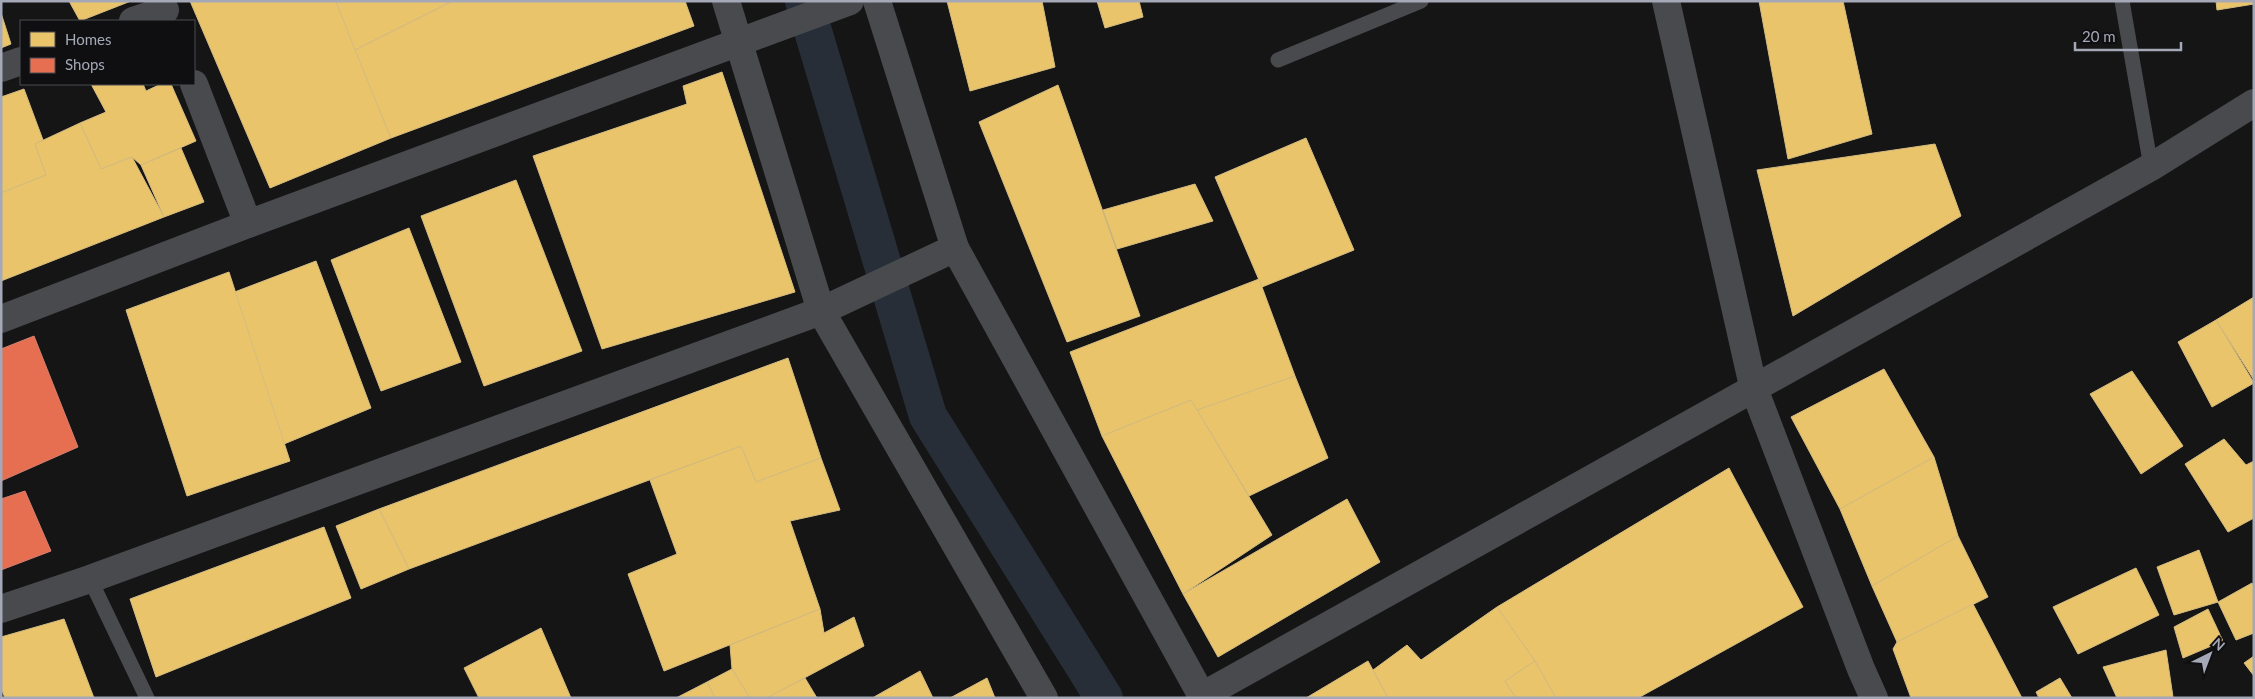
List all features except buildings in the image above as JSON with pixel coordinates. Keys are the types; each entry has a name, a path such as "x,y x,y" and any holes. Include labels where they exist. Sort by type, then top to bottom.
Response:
{"street":[{"path":"726,1 821,311 1044,698"},
{"path":"1,319 248,224 850,1"},
{"path":"877,1 955,248 1203,697 1753,386 2151,167 2254,103"},
{"path":"1666,1 1753,386 1861,669 1874,698"},
{"path":"136,20 165,11"},
{"path":"1,68 20,60"},
{"path":"194,85 248,224"},
{"path":"1,609 90,579 821,311 955,248"}],"lane":[{"path":"1278,60 1421,1"},
{"path":"2122,1 2151,167"},
{"path":"90,579 147,698"}],"waterway":[{"path":"804,1 928,416 1104,698"}]}
